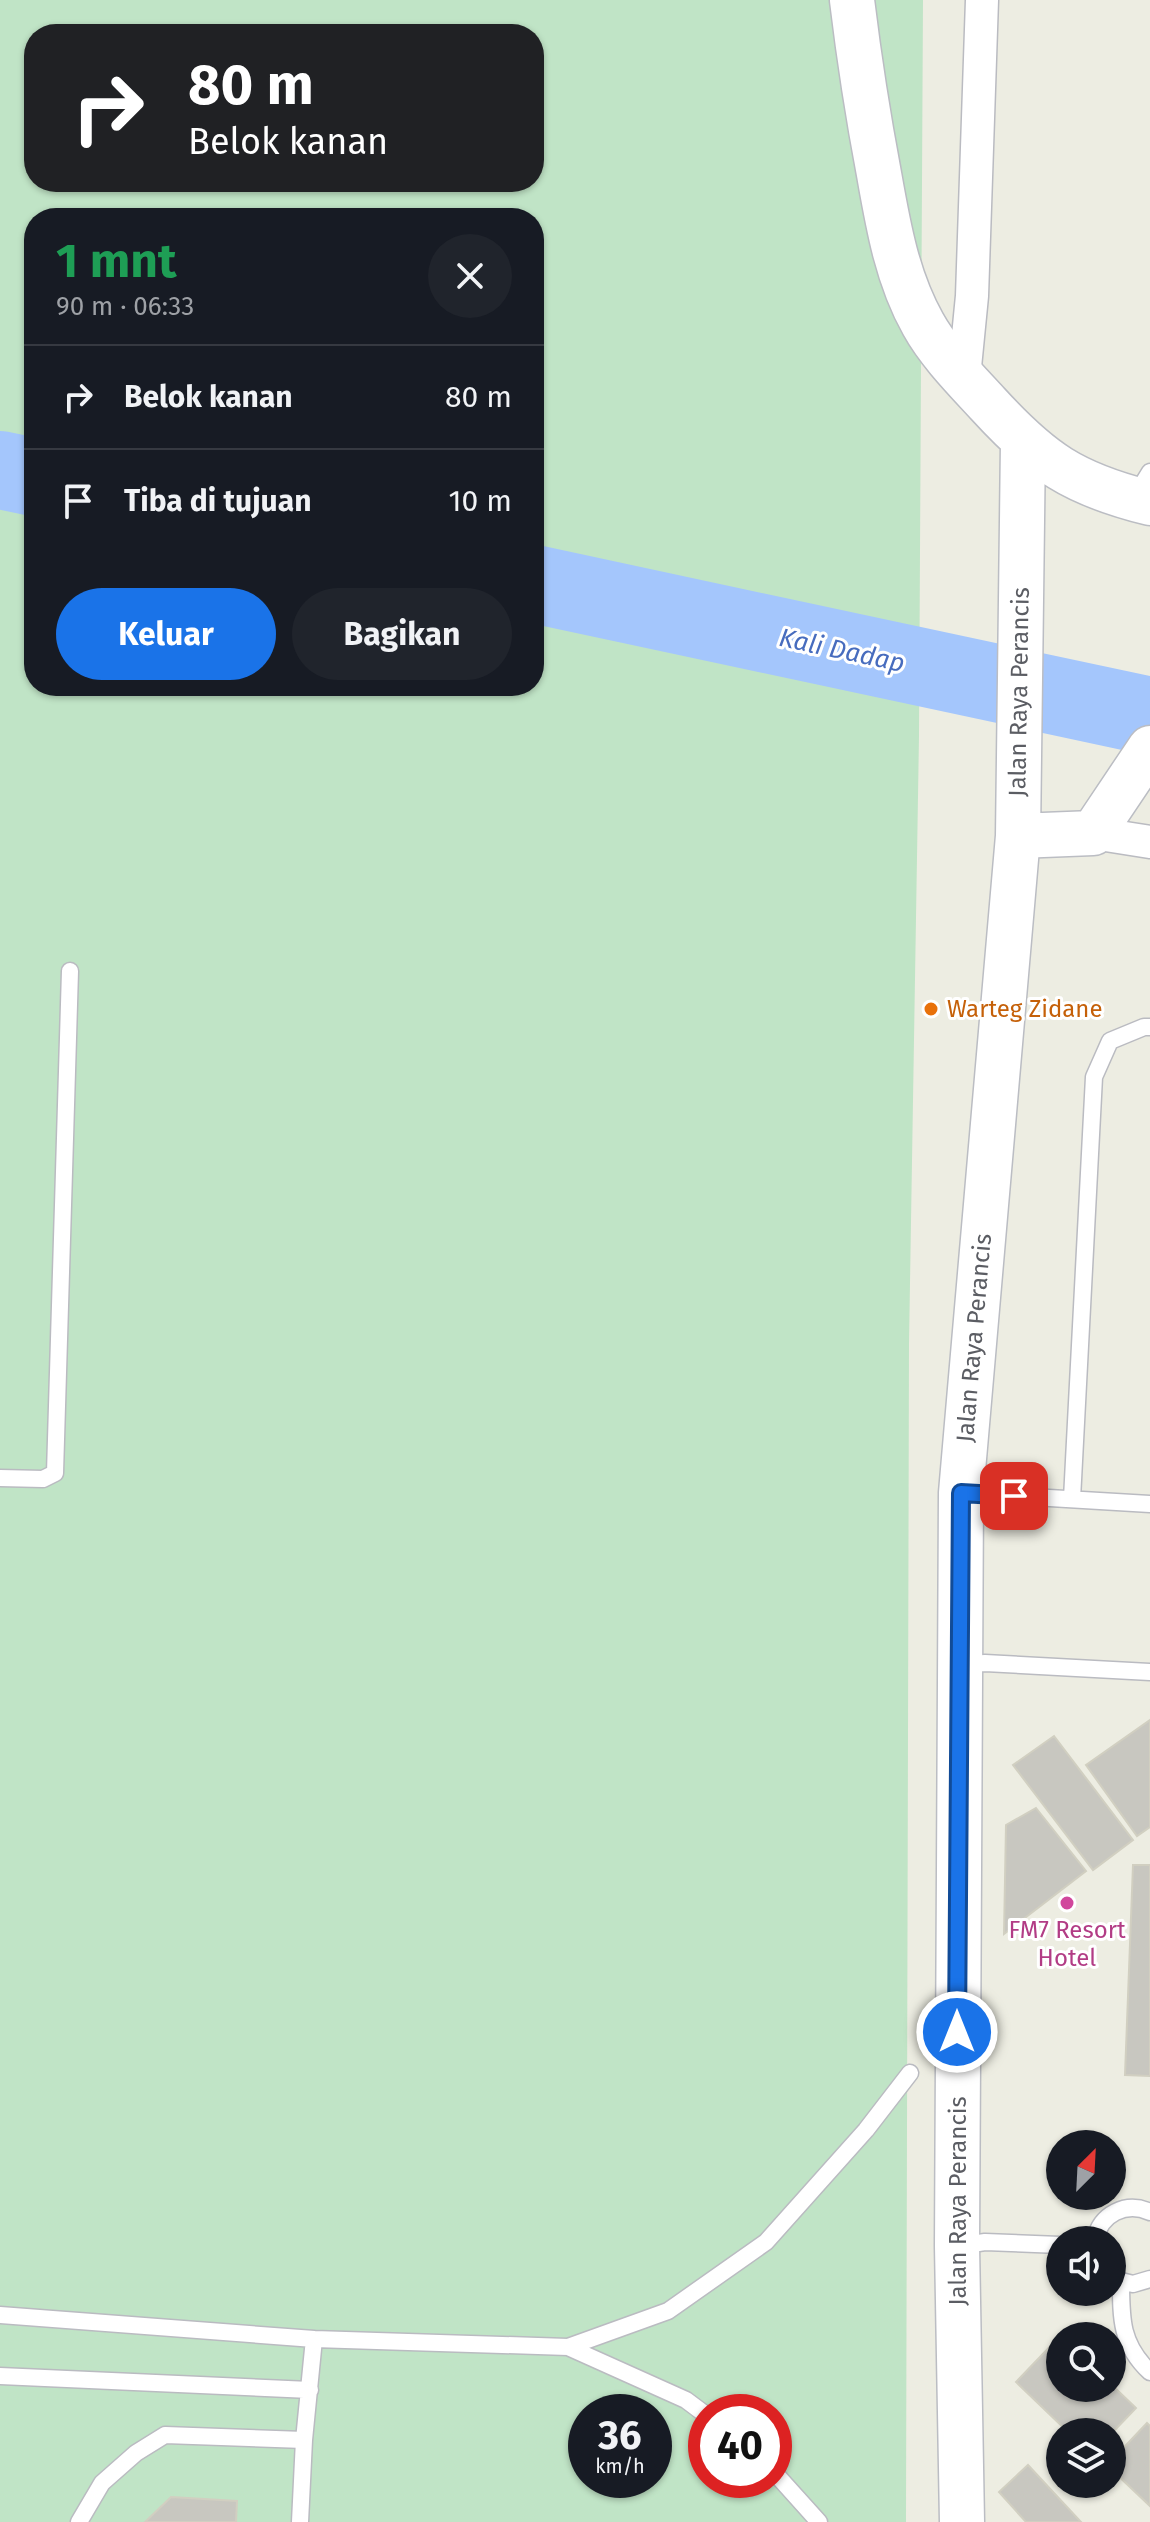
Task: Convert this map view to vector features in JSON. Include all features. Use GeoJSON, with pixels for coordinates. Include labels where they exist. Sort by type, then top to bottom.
{"type":"FeatureCollection","features":[{"type":"Feature","properties":{"kind":"street"},"geometry":{"type":"LineString","coordinates":[[852,0],[865,98],[900,272],[923,326],[1023,442],[1050,464],[1078,479],[1145,491]]}},
{"type":"Feature","properties":{"kind":"street"},"geometry":{"type":"LineString","coordinates":[[964,377],[972,296],[982,0]]}},
{"type":"Feature","properties":{"kind":"street","name":"Jalan Raya Perancis"},"geometry":{"type":"LineString","coordinates":[[962,2522],[957,2246],[961,1493],[1018,836],[1023,442]]}},
{"type":"Feature","properties":{"kind":"street"},"geometry":{"type":"LineString","coordinates":[[1093,833],[1139,764]]}},
{"type":"Feature","properties":{"kind":"street"},"geometry":{"type":"LineString","coordinates":[[1018,836],[1093,833],[1150,842]]}},
{"type":"Feature","properties":{"kind":"lane"},"geometry":{"type":"LineString","coordinates":[[0,1478],[43,1479],[55,1473],[70,971]]}},
{"type":"Feature","properties":{"kind":"lane"},"geometry":{"type":"LineString","coordinates":[[1072,1499],[1094,1077],[1110,1041],[1150,1027]]}},
{"type":"Feature","properties":{"kind":"lane"},"geometry":{"type":"LineString","coordinates":[[961,1493],[1150,1504]]}},
{"type":"Feature","properties":{"kind":"lane"},"geometry":{"type":"LineString","coordinates":[[958,1665],[985,1663],[1150,1672]]}},
{"type":"Feature","properties":{"kind":"lane"},"geometry":{"type":"LineString","coordinates":[[0,2315],[314,2339],[568,2347],[668,2311],[766,2242],[866,2130],[910,2073]]}},
{"type":"Feature","properties":{"kind":"lane"},"geometry":{"type":"LineString","coordinates":[[1100,2226],[1120,2209],[1133,2207],[1150,2212]]}},
{"type":"Feature","properties":{"kind":"lane"},"geometry":{"type":"LineString","coordinates":[[957,2246],[985,2242],[1046,2244]]}},
{"type":"Feature","properties":{"kind":"lane"},"geometry":{"type":"LineString","coordinates":[[1126,2282],[1133,2284],[1150,2279]]}},
{"type":"Feature","properties":{"kind":"lane"},"geometry":{"type":"LineString","coordinates":[[1119,2306],[1120,2322],[1136,2359],[1150,2372]]}},
{"type":"Feature","properties":{"kind":"lane"},"geometry":{"type":"LineString","coordinates":[[300,2522],[314,2339]]}},
{"type":"Feature","properties":{"kind":"lane"},"geometry":{"type":"LineString","coordinates":[[568,2347],[688,2402]]}},
{"type":"Feature","properties":{"kind":"lane"},"geometry":{"type":"LineString","coordinates":[[0,2376],[310,2390]]}},
{"type":"Feature","properties":{"kind":"lane"},"geometry":{"type":"LineString","coordinates":[[79,2522],[102,2483],[136,2453],[165,2435],[304,2440]]}},
{"type":"Feature","properties":{"kind":"lane"},"geometry":{"type":"LineString","coordinates":[[792,2492],[819,2522]]}},
{"type":"Feature","properties":{"kind":"green space"},"geometry":{"type":"Polygon","coordinates":[[[0,0],[923,0],[919,736],[909,1344],[906,2522],[0,2522],[0,0]]]}},
{"type":"Feature","properties":{"kind":"building"},"geometry":{"type":"Polygon","coordinates":[[[1150,1720],[1150,1827],[1137,1836],[1086,1765],[1150,1720]]]}},
{"type":"Feature","properties":{"kind":"building"},"geometry":{"type":"Polygon","coordinates":[[[1054,1736],[1133,1840],[1093,1870],[1013,1765],[1054,1736]]]}},
{"type":"Feature","properties":{"kind":"building"},"geometry":{"type":"Polygon","coordinates":[[[1036,1808],[1086,1871],[1004,1934],[1006,1825],[1036,1808]]]}},
{"type":"Feature","properties":{"kind":"building"},"geometry":{"type":"Polygon","coordinates":[[[1133,1865],[1150,1865],[1150,2076],[1125,2075],[1133,1865]]]}},
{"type":"Feature","properties":{"kind":"building"},"geometry":{"type":"Polygon","coordinates":[[[1046,2351],[1046,2402],[1126,2402],[1126,2398],[1136,2408],[1126,2418],[1053,2418],[1016,2382],[1046,2351]]]}},
{"type":"Feature","properties":{"kind":"building"},"geometry":{"type":"Polygon","coordinates":[[[1147,2423],[1150,2426],[1150,2506],[1126,2483],[1126,2445],[1147,2423]]]}},
{"type":"Feature","properties":{"kind":"building"},"geometry":{"type":"Polygon","coordinates":[[[1028,2465],[1046,2484],[1046,2498],[1059,2498],[1081,2522],[1026,2522],[999,2492],[1028,2465]]]}},
{"type":"Feature","properties":{"kind":"building"},"geometry":{"type":"Polygon","coordinates":[[[171,2497],[237,2501],[236,2522],[145,2522],[171,2497]]]}},
{"type":"Feature","properties":{"kind":"waterway","name":"Kali Dadap"},"geometry":{"type":"LineString","coordinates":[[0,470],[24,475]]}},
{"type":"Feature","properties":{"kind":"waterway","name":"Kali Dadap"},"geometry":{"type":"LineString","coordinates":[[544,586],[1150,716]]}},
{"type":"Feature","properties":{"kind":"place","name":"Warteg Zidane"},"geometry":{"type":"Point","coordinates":[931,1009]}},
{"type":"Feature","properties":{"kind":"place","name":"FM7 Resort Hotel"},"geometry":{"type":"Point","coordinates":[1067,1903]}},
{"type":"Feature","properties":{"kind":"route"},"geometry":{"type":"LineString","coordinates":[[957,2032],[961,1493],[1014,1496]]}}]}
